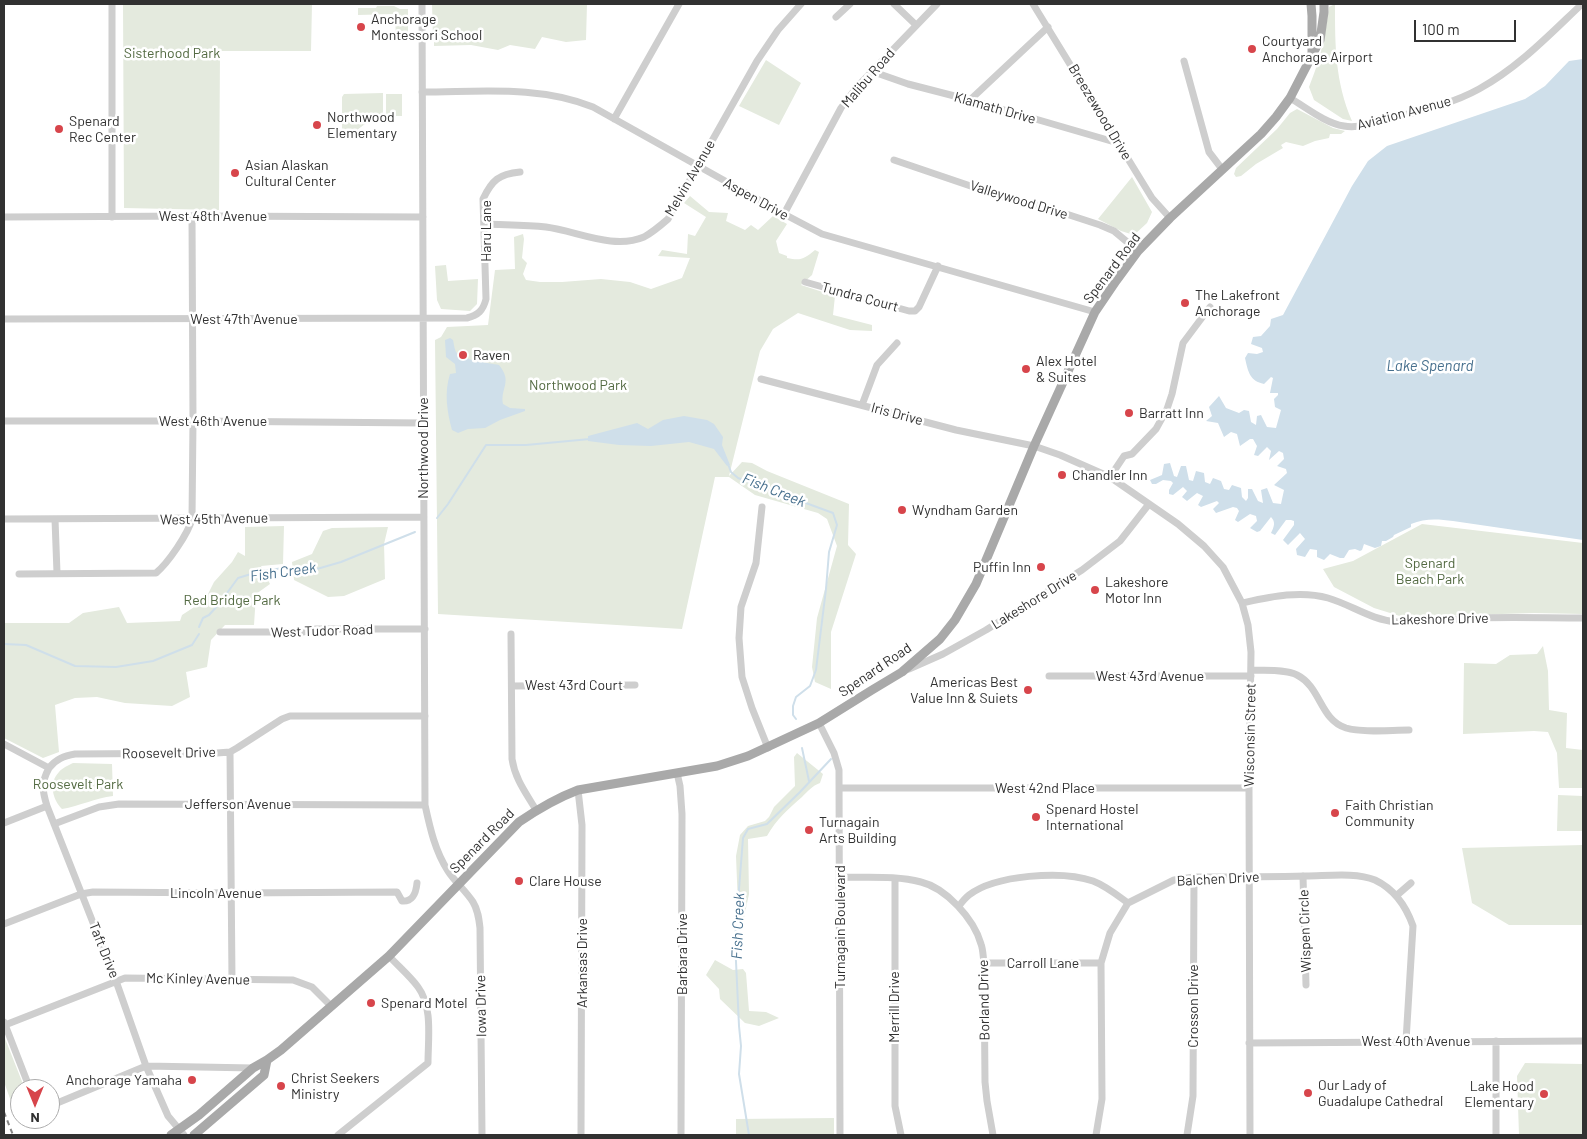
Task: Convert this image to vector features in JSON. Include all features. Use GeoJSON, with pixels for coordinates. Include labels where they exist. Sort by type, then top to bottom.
{"type":"FeatureCollection","features":[{"type":"Feature","properties":{"kind":"main road","name":"Spenard Road"},"geometry":{"type":"LineString","coordinates":[[1311,4],[1312,56]]}},
{"type":"Feature","properties":{"kind":"main road","name":"Spenard Road"},"geometry":{"type":"LineString","coordinates":[[171,1135],[182,1132],[253,1068],[267,1060],[389,956],[519,822],[536,810],[578,790],[716,766],[768,748],[819,722],[902,672],[934,645],[955,620],[976,584],[1034,446],[1095,312],[1138,252],[1170,218],[1261,134],[1276,117],[1290,98],[1320,40],[1324,4]]}},
{"type":"Feature","properties":{"kind":"main road","name":"Spenard Road"},"geometry":{"type":"LineString","coordinates":[[194,1135],[264,1075],[267,1060]]}},
{"type":"Feature","properties":{"kind":"street"},"geometry":{"type":"LineString","coordinates":[[112,4],[112,216]]}},
{"type":"Feature","properties":{"kind":"street","name":"Northwood Drive"},"geometry":{"type":"LineString","coordinates":[[422,4],[425,805],[433,838],[440,856],[458,885]]}},
{"type":"Feature","properties":{"kind":"street"},"geometry":{"type":"LineString","coordinates":[[614,119],[679,4]]}},
{"type":"Feature","properties":{"kind":"street","name":"Melvin Avenue"},"geometry":{"type":"LineString","coordinates":[[485,224],[547,227],[611,241],[642,238],[656,230],[668,219],[757,61],[778,30],[801,4]]}},
{"type":"Feature","properties":{"kind":"street"},"geometry":{"type":"LineString","coordinates":[[836,18],[850,4]]}},
{"type":"Feature","properties":{"kind":"street"},"geometry":{"type":"LineString","coordinates":[[894,4],[916,25]]}},
{"type":"Feature","properties":{"kind":"street","name":"Malibu Road"},"geometry":{"type":"LineString","coordinates":[[784,214],[842,108],[856,88],[937,4]]}},
{"type":"Feature","properties":{"kind":"street","name":"Breezewood Drive"},"geometry":{"type":"LineString","coordinates":[[1033,4],[1152,198],[1170,218]]}},
{"type":"Feature","properties":{"kind":"street","name":"Aviation Avenue"},"geometry":{"type":"LineString","coordinates":[[1290,98],[1331,122],[1346,126],[1382,121],[1435,107],[1478,90],[1502,75],[1531,53],[1582,4]]}},
{"type":"Feature","properties":{"kind":"street"},"geometry":{"type":"LineString","coordinates":[[970,100],[1048,27]]}},
{"type":"Feature","properties":{"kind":"street"},"geometry":{"type":"LineString","coordinates":[[1184,62],[1209,152],[1222,169]]}},
{"type":"Feature","properties":{"kind":"street","name":"Klamath Drive"},"geometry":{"type":"LineString","coordinates":[[871,72],[1118,143]]}},
{"type":"Feature","properties":{"kind":"street","name":"Aspen Drive"},"geometry":{"type":"LineString","coordinates":[[422,92],[527,92],[544,93],[574,99],[593,107],[822,234],[1095,312]]}},
{"type":"Feature","properties":{"kind":"street","name":"Valleywood Drive"},"geometry":{"type":"LineString","coordinates":[[894,160],[1000,196],[1048,208],[1100,225],[1114,231],[1138,252]]}},
{"type":"Feature","properties":{"kind":"street","name":"Haru Lane"},"geometry":{"type":"LineString","coordinates":[[482,312],[486,299],[483,199],[489,186],[506,173],[520,172]]}},
{"type":"Feature","properties":{"kind":"street"},"geometry":{"type":"LineString","coordinates":[[19,574],[152,573],[158,571],[165,563],[186,534],[192,519],[192,216]]}},
{"type":"Feature","properties":{"kind":"street","name":"West 48th Avenue"},"geometry":{"type":"LineString","coordinates":[[4,217],[423,218]]}},
{"type":"Feature","properties":{"kind":"street","name":"Tundra Court"},"geometry":{"type":"LineString","coordinates":[[805,282],[909,311],[915,310],[918,307],[938,266]]}},
{"type":"Feature","properties":{"kind":"street"},"geometry":{"type":"LineString","coordinates":[[1110,477],[1124,456],[1132,454],[1156,429],[1170,402],[1183,342],[1210,307]]}},
{"type":"Feature","properties":{"kind":"street","name":"West 47th Avenue"},"geometry":{"type":"LineString","coordinates":[[4,319],[423,319],[467,318],[482,312]]}},
{"type":"Feature","properties":{"kind":"street"},"geometry":{"type":"LineString","coordinates":[[862,405],[877,365],[897,343]]}},
{"type":"Feature","properties":{"kind":"street","name":"Iris Drive"},"geometry":{"type":"LineString","coordinates":[[761,379],[956,430],[1034,446]]}},
{"type":"Feature","properties":{"kind":"street","name":"West 46th Avenue"},"geometry":{"type":"LineString","coordinates":[[4,421],[423,423]]}},
{"type":"Feature","properties":{"kind":"street","name":"Wisconsin Street"},"geometry":{"type":"LineString","coordinates":[[1034,446],[1060,454],[1110,477],[1178,524],[1204,546],[1223,567],[1242,603],[1248,625],[1251,652],[1249,788],[1250,1135]]}},
{"type":"Feature","properties":{"kind":"street","name":"Lakeshore Drive"},"geometry":{"type":"LineString","coordinates":[[902,672],[943,654],[986,630],[1065,581],[1120,541],[1150,504]]}},
{"type":"Feature","properties":{"kind":"street"},"geometry":{"type":"LineString","coordinates":[[762,507],[756,563],[741,607],[739,638],[742,677],[768,748]]}},
{"type":"Feature","properties":{"kind":"street","name":"West 45th Avenue"},"geometry":{"type":"LineString","coordinates":[[4,519],[424,517]]}},
{"type":"Feature","properties":{"kind":"street"},"geometry":{"type":"LineString","coordinates":[[56,519],[57,573]]}},
{"type":"Feature","properties":{"kind":"street","name":"Lakeshore Drive"},"geometry":{"type":"LineString","coordinates":[[1242,603],[1272,596],[1294,594],[1315,596],[1329,599],[1383,620],[1399,622],[1478,618],[1583,618]]}},
{"type":"Feature","properties":{"kind":"street","name":"West Tudor Road"},"geometry":{"type":"LineString","coordinates":[[220,632],[302,632],[316,629],[425,629]]}},
{"type":"Feature","properties":{"kind":"street"},"geometry":{"type":"LineString","coordinates":[[511,634],[512,759],[518,781],[536,810]]}},
{"type":"Feature","properties":{"kind":"street"},"geometry":{"type":"LineString","coordinates":[[934,645],[934,654],[943,654]]}},
{"type":"Feature","properties":{"kind":"street","name":"West 43rd Avenue"},"geometry":{"type":"LineString","coordinates":[[1050,676],[1286,672],[1308,682],[1316,693],[1325,712],[1335,722],[1346,728],[1359,730],[1409,730]]}},
{"type":"Feature","properties":{"kind":"street","name":"West 43rd Court"},"geometry":{"type":"LineString","coordinates":[[512,686],[635,685]]}},
{"type":"Feature","properties":{"kind":"street","name":"Roosevelt Drive"},"geometry":{"type":"LineString","coordinates":[[49,768],[55,761],[75,754],[230,752],[282,719],[290,716],[425,716]]}},
{"type":"Feature","properties":{"kind":"street","name":"Turnagain Boulevard"},"geometry":{"type":"LineString","coordinates":[[819,722],[834,753],[839,770],[840,788],[840,1135]]}},
{"type":"Feature","properties":{"kind":"street"},"geometry":{"type":"LineString","coordinates":[[4,744],[49,768]]}},
{"type":"Feature","properties":{"kind":"street"},"geometry":{"type":"LineString","coordinates":[[230,752],[232,980]]}},
{"type":"Feature","properties":{"kind":"street","name":"Taft Drive"},"geometry":{"type":"LineString","coordinates":[[49,768],[44,777],[42,790],[47,806],[116,981],[146,1066],[168,1116],[182,1132]]}},
{"type":"Feature","properties":{"kind":"street","name":"Barbara Drive"},"geometry":{"type":"LineString","coordinates":[[677,773],[682,814],[681,1135]]}},
{"type":"Feature","properties":{"kind":"street","name":"West 42nd Place"},"geometry":{"type":"LineString","coordinates":[[840,788],[1249,788]]}},
{"type":"Feature","properties":{"kind":"street","name":"Arkansas Drive"},"geometry":{"type":"LineString","coordinates":[[578,790],[582,825],[581,1135]]}},
{"type":"Feature","properties":{"kind":"street","name":"Jefferson Avenue"},"geometry":{"type":"LineString","coordinates":[[54,824],[110,804],[425,805]]}},
{"type":"Feature","properties":{"kind":"street"},"geometry":{"type":"LineString","coordinates":[[4,823],[47,806]]}},
{"type":"Feature","properties":{"kind":"street"},"geometry":{"type":"LineString","coordinates":[[958,906],[969,895],[988,885],[1009,879],[1038,876],[1066,876],[1092,881],[1114,892],[1128,903],[1110,934],[1101,964],[1102,1099],[1096,1135]]}},
{"type":"Feature","properties":{"kind":"street","name":"Wispen Circle"},"geometry":{"type":"LineString","coordinates":[[1303,876],[1306,985]]}},
{"type":"Feature","properties":{"kind":"street","name":"Balchen Drive"},"geometry":{"type":"LineString","coordinates":[[1128,903],[1174,880],[1194,877],[1340,876],[1373,879],[1389,888],[1396,896],[1408,913],[1413,926],[1406,1041]]}},
{"type":"Feature","properties":{"kind":"street","name":"Crosson Drive"},"geometry":{"type":"LineString","coordinates":[[1187,1135],[1193,1096],[1194,877]]}},
{"type":"Feature","properties":{"kind":"street","name":"Borland Drive"},"geometry":{"type":"LineString","coordinates":[[840,878],[895,878],[923,882],[945,894],[971,922],[981,943],[984,963],[985,1082],[993,1135]]}},
{"type":"Feature","properties":{"kind":"street","name":"Merrill Drive"},"geometry":{"type":"LineString","coordinates":[[895,878],[895,1106],[901,1135]]}},
{"type":"Feature","properties":{"kind":"street","name":"Lincoln Avenue"},"geometry":{"type":"LineString","coordinates":[[4,924],[81,894],[94,892],[397,892],[402,901],[408,901],[413,898],[417,883]]}},
{"type":"Feature","properties":{"kind":"street"},"geometry":{"type":"LineString","coordinates":[[1396,896],[1411,883]]}},
{"type":"Feature","properties":{"kind":"street","name":"Iowa Drive"},"geometry":{"type":"LineString","coordinates":[[458,885],[473,903],[478,915],[480,928],[482,1135]]}},
{"type":"Feature","properties":{"kind":"street"},"geometry":{"type":"LineString","coordinates":[[338,1135],[428,1063],[427,1008],[423,995],[418,986],[389,956]]}},
{"type":"Feature","properties":{"kind":"street","name":"Carroll Lane"},"geometry":{"type":"LineString","coordinates":[[984,963],[1101,964]]}},
{"type":"Feature","properties":{"kind":"street","name":"Mc Kinley Avenue"},"geometry":{"type":"LineString","coordinates":[[4,1024],[125,978],[293,980],[312,987],[331,1006]]}},
{"type":"Feature","properties":{"kind":"street"},"geometry":{"type":"LineString","coordinates":[[4,1024],[26,1079]]}},
{"type":"Feature","properties":{"kind":"street"},"geometry":{"type":"LineString","coordinates":[[1496,1041],[1496,1135]]}},
{"type":"Feature","properties":{"kind":"street","name":"West 40th Avenue"},"geometry":{"type":"LineString","coordinates":[[1249,1043],[1583,1041]]}},
{"type":"Feature","properties":{"kind":"street"},"geometry":{"type":"LineString","coordinates":[[60,1102],[146,1066],[253,1068]]}},
{"type":"Feature","properties":{"kind":"green space","name":"Sisterhood Park"},"geometry":{"type":"Polygon","coordinates":[[[123,4],[312,4],[311,51],[220,51],[219,210],[124,208],[123,4]]]}},
{"type":"Feature","properties":{"kind":"green space"},"geometry":{"type":"Polygon","coordinates":[[[432,4],[587,4],[586,40],[566,42],[542,37],[535,49],[510,45],[498,50],[471,45],[434,46],[432,4]]]}},
{"type":"Feature","properties":{"kind":"green space"},"geometry":{"type":"Polygon","coordinates":[[[1335,4],[1339,77],[1346,106],[1352,121],[1343,119],[1314,100],[1309,87],[1322,47],[1329,7],[1335,4]]]}},
{"type":"Feature","properties":{"kind":"green space"},"geometry":{"type":"Polygon","coordinates":[[[377,6],[394,6],[400,9],[408,9],[408,39],[396,40],[395,14],[358,15],[358,8],[376,8],[377,6]]]}},
{"type":"Feature","properties":{"kind":"green space"},"geometry":{"type":"Polygon","coordinates":[[[766,60],[801,83],[779,125],[739,106],[766,60]]]}},
{"type":"Feature","properties":{"kind":"green space"},"geometry":{"type":"Polygon","coordinates":[[[383,93],[383,115],[367,115],[365,124],[357,130],[356,137],[353,140],[346,140],[342,137],[342,97],[344,94],[383,93]]]}},
{"type":"Feature","properties":{"kind":"green space"},"geometry":{"type":"Polygon","coordinates":[[[386,94],[402,94],[402,116],[386,116],[386,94]]]}},
{"type":"Feature","properties":{"kind":"green space"},"geometry":{"type":"Polygon","coordinates":[[[1297,109],[1333,128],[1345,131],[1341,134],[1330,134],[1329,138],[1303,146],[1286,142],[1281,145],[1283,148],[1256,164],[1241,176],[1236,177],[1234,174],[1236,168],[1277,129],[1290,113],[1297,109]]]}},
{"type":"Feature","properties":{"kind":"green space"},"geometry":{"type":"Polygon","coordinates":[[[1132,177],[1152,212],[1147,223],[1134,235],[1121,231],[1098,219],[1132,177]]]}},
{"type":"Feature","properties":{"kind":"green space","name":"Northwood Park"},"geometry":{"type":"Polygon","coordinates":[[[690,196],[709,212],[728,213],[726,221],[745,230],[751,225],[758,230],[773,216],[787,224],[776,241],[779,253],[787,256],[787,258],[799,259],[815,250],[819,252],[812,275],[801,285],[835,296],[833,315],[872,325],[872,331],[850,330],[798,313],[773,329],[760,351],[729,476],[742,462],[752,463],[767,471],[849,504],[848,545],[856,554],[831,632],[831,689],[815,682],[812,667],[817,618],[837,546],[827,519],[818,513],[755,495],[729,477],[715,477],[682,629],[438,614],[435,340],[441,337],[447,327],[488,325],[495,270],[515,269],[514,237],[523,234],[522,258],[527,263],[523,274],[526,280],[562,282],[601,279],[630,282],[651,289],[682,278],[690,258],[658,256],[662,250],[687,254],[688,234],[695,236],[706,217],[684,203],[690,196]]]}},
{"type":"Feature","properties":{"kind":"green space"},"geometry":{"type":"Polygon","coordinates":[[[446,265],[448,281],[478,279],[477,304],[470,311],[441,309],[437,300],[435,266],[446,265]]]}},
{"type":"Feature","properties":{"kind":"green space","name":"Spenard Beach Park"},"geometry":{"type":"Polygon","coordinates":[[[1422,524],[1583,543],[1583,614],[1534,613],[1403,617],[1374,608],[1334,587],[1323,569],[1353,561],[1422,524]]]}},
{"type":"Feature","properties":{"kind":"green space","name":"Red Bridge Park"},"geometry":{"type":"Polygon","coordinates":[[[284,526],[283,564],[261,566],[270,584],[256,594],[254,625],[225,625],[211,640],[207,667],[186,672],[190,697],[172,706],[125,703],[97,697],[75,698],[55,705],[59,752],[43,758],[4,738],[4,623],[69,623],[83,613],[119,607],[127,623],[180,621],[182,615],[205,600],[214,582],[232,562],[238,552],[245,556],[245,527],[284,526]]]}},
{"type":"Feature","properties":{"kind":"green space"},"geometry":{"type":"Polygon","coordinates":[[[388,527],[384,544],[385,579],[344,596],[328,597],[294,580],[292,562],[312,554],[323,531],[332,528],[388,527]]]}},
{"type":"Feature","properties":{"kind":"green space"},"geometry":{"type":"Polygon","coordinates":[[[1543,646],[1548,671],[1549,710],[1567,713],[1566,748],[1583,750],[1583,788],[1559,788],[1557,753],[1548,732],[1463,734],[1464,663],[1496,664],[1510,655],[1537,654],[1543,646]]]}},
{"type":"Feature","properties":{"kind":"green space"},"geometry":{"type":"Polygon","coordinates":[[[797,753],[823,774],[820,783],[810,789],[787,810],[767,836],[748,839],[749,894],[742,927],[739,931],[736,856],[740,835],[748,826],[765,821],[774,807],[795,786],[794,757],[797,753]]]}},
{"type":"Feature","properties":{"kind":"green space","name":"Roosevelt Park"},"geometry":{"type":"Polygon","coordinates":[[[73,763],[112,764],[113,796],[62,809],[54,796],[54,781],[60,771],[73,763]]]}},
{"type":"Feature","properties":{"kind":"green space"},"geometry":{"type":"Polygon","coordinates":[[[1558,795],[1583,796],[1583,831],[1557,831],[1558,795]]]}},
{"type":"Feature","properties":{"kind":"green space"},"geometry":{"type":"Polygon","coordinates":[[[1583,845],[1583,925],[1509,925],[1472,903],[1462,848],[1583,845]]]}},
{"type":"Feature","properties":{"kind":"green space"},"geometry":{"type":"Polygon","coordinates":[[[715,960],[733,970],[743,969],[746,973],[749,1011],[766,1012],[779,1018],[759,1026],[745,1023],[720,999],[719,989],[706,975],[715,960]]]}},
{"type":"Feature","properties":{"kind":"green space"},"geometry":{"type":"Polygon","coordinates":[[[4,1036],[21,1079],[10,1079],[10,1098],[4,1082],[4,1036]]]}},
{"type":"Feature","properties":{"kind":"green space","name":"Lake Hood Elementary"},"geometry":{"type":"Polygon","coordinates":[[[1525,1063],[1583,1064],[1583,1135],[1519,1135],[1517,1076],[1525,1063]]]}},
{"type":"Feature","properties":{"kind":"green space"},"geometry":{"type":"Polygon","coordinates":[[[834,1118],[834,1135],[736,1135],[736,1119],[834,1118]]]}},
{"type":"Feature","properties":{"kind":"water","name":"Lake Spenard"},"geometry":{"type":"Polygon","coordinates":[[[1583,59],[1583,540],[1437,519],[1411,524],[1411,527],[1386,541],[1382,541],[1381,546],[1375,548],[1364,544],[1362,550],[1349,550],[1344,558],[1330,554],[1324,560],[1317,557],[1317,550],[1310,549],[1305,557],[1297,555],[1296,549],[1305,539],[1300,533],[1288,545],[1283,540],[1294,525],[1294,521],[1286,520],[1275,535],[1271,533],[1274,521],[1271,517],[1260,531],[1257,532],[1250,528],[1257,521],[1256,516],[1250,514],[1238,522],[1235,520],[1239,511],[1237,508],[1233,507],[1216,513],[1213,509],[1219,503],[1217,501],[1201,507],[1198,505],[1203,496],[1197,493],[1187,501],[1182,497],[1187,491],[1183,487],[1173,495],[1169,494],[1173,483],[1171,481],[1163,480],[1152,484],[1150,480],[1162,475],[1164,464],[1170,463],[1174,476],[1177,477],[1181,466],[1186,466],[1189,480],[1193,481],[1196,471],[1204,473],[1205,482],[1210,484],[1213,478],[1221,481],[1224,489],[1229,490],[1232,485],[1241,488],[1242,497],[1246,501],[1248,489],[1252,489],[1258,501],[1263,503],[1261,490],[1267,488],[1273,503],[1281,504],[1284,490],[1274,485],[1287,473],[1286,469],[1277,466],[1284,459],[1283,453],[1279,451],[1269,460],[1271,451],[1267,447],[1258,456],[1254,455],[1257,446],[1253,439],[1240,446],[1237,434],[1231,432],[1224,437],[1218,423],[1206,421],[1212,416],[1209,407],[1219,396],[1226,408],[1239,413],[1244,410],[1249,411],[1251,422],[1256,425],[1257,416],[1261,415],[1267,427],[1276,428],[1281,410],[1275,407],[1274,399],[1278,393],[1270,393],[1273,378],[1271,377],[1264,384],[1256,381],[1249,372],[1245,358],[1248,353],[1257,354],[1263,352],[1262,348],[1251,344],[1253,337],[1261,336],[1270,326],[1271,319],[1283,315],[1352,186],[1368,161],[1387,146],[1525,99],[1545,86],[1569,61],[1583,59]]]}},
{"type":"Feature","properties":{"kind":"water"},"geometry":{"type":"Polygon","coordinates":[[[450,338],[453,340],[455,350],[459,355],[476,361],[499,365],[506,381],[503,404],[510,408],[525,409],[525,411],[485,428],[468,429],[458,433],[452,430],[447,388],[450,374],[456,373],[455,364],[446,357],[445,340],[450,338]]]}},
{"type":"Feature","properties":{"kind":"water"},"geometry":{"type":"Polygon","coordinates":[[[684,416],[707,420],[714,424],[723,437],[722,445],[730,465],[727,466],[714,449],[689,442],[651,446],[619,445],[588,441],[588,436],[637,423],[648,429],[663,420],[684,416]]]}},
{"type":"Feature","properties":{"kind":"waterway","name":"Fish Creek"},"geometry":{"type":"LineString","coordinates":[[437,518],[486,445],[526,445],[590,439]]}},
{"type":"Feature","properties":{"kind":"waterway","name":"Fish Creek"},"geometry":{"type":"LineString","coordinates":[[728,464],[731,472],[738,478],[833,513],[837,525],[829,552],[816,670],[810,686],[796,697],[793,706],[793,715],[796,719]]}},
{"type":"Feature","properties":{"kind":"waterway","name":"Fish Creek"},"geometry":{"type":"LineString","coordinates":[[199,627],[203,618],[209,615],[219,604],[238,578],[261,571],[284,568],[310,571],[341,562],[415,532]]}},
{"type":"Feature","properties":{"kind":"waterway","name":"Fish Creek"},"geometry":{"type":"LineString","coordinates":[[4,644],[26,645],[75,666],[116,667],[153,661],[192,645],[199,634]]}},
{"type":"Feature","properties":{"kind":"waterway","name":"Fish Creek"},"geometry":{"type":"LineString","coordinates":[[802,748],[809,781]]}},
{"type":"Feature","properties":{"kind":"waterway","name":"Fish Creek"},"geometry":{"type":"LineString","coordinates":[[749,1135],[739,1074],[741,1046],[735,940],[743,838],[748,829],[767,824],[831,759]]}},
{"type":"Feature","properties":{"kind":"railway"},"geometry":{"type":"LineString","coordinates":[[4,1112],[13,1135]]}},
{"type":"Feature","properties":{"kind":"place","name":"Anchorage Montessori School"},"geometry":{"type":"Point","coordinates":[361,27]}},
{"type":"Feature","properties":{"kind":"place","name":"Courtyard Anchorage Airport"},"geometry":{"type":"Point","coordinates":[1252,49]}},
{"type":"Feature","properties":{"kind":"place","name":"Northwood Elementary"},"geometry":{"type":"Point","coordinates":[317,125]}},
{"type":"Feature","properties":{"kind":"place","name":"Spenard Rec Center"},"geometry":{"type":"Point","coordinates":[59,129]}},
{"type":"Feature","properties":{"kind":"place","name":"Asian Alaskan Cultural Center"},"geometry":{"type":"Point","coordinates":[235,173]}},
{"type":"Feature","properties":{"kind":"place","name":"The Lakefront Anchorage"},"geometry":{"type":"Point","coordinates":[1185,303]}},
{"type":"Feature","properties":{"kind":"place","name":"Raven"},"geometry":{"type":"Point","coordinates":[463,355]}},
{"type":"Feature","properties":{"kind":"place","name":"Alex Hotel & Suites"},"geometry":{"type":"Point","coordinates":[1026,369]}},
{"type":"Feature","properties":{"kind":"place","name":"Barratt Inn"},"geometry":{"type":"Point","coordinates":[1129,413]}},
{"type":"Feature","properties":{"kind":"place","name":"Chandler Inn"},"geometry":{"type":"Point","coordinates":[1062,475]}},
{"type":"Feature","properties":{"kind":"place","name":"Wyndham Garden"},"geometry":{"type":"Point","coordinates":[902,510]}},
{"type":"Feature","properties":{"kind":"place","name":"Puffin Inn"},"geometry":{"type":"Point","coordinates":[1041,567]}},
{"type":"Feature","properties":{"kind":"place","name":"Lakeshore Motor Inn"},"geometry":{"type":"Point","coordinates":[1095,590]}},
{"type":"Feature","properties":{"kind":"place","name":"Americas Best Value Inn & Suiets"},"geometry":{"type":"Point","coordinates":[1028,690]}},
{"type":"Feature","properties":{"kind":"place","name":"Faith Christian Community"},"geometry":{"type":"Point","coordinates":[1335,813]}},
{"type":"Feature","properties":{"kind":"place","name":"Spenard Hostel International"},"geometry":{"type":"Point","coordinates":[1036,817]}},
{"type":"Feature","properties":{"kind":"place","name":"Turnagain Arts Building"},"geometry":{"type":"Point","coordinates":[809,830]}},
{"type":"Feature","properties":{"kind":"place","name":"Clare House"},"geometry":{"type":"Point","coordinates":[519,881]}},
{"type":"Feature","properties":{"kind":"place","name":"Spenard Motel"},"geometry":{"type":"Point","coordinates":[371,1003]}},
{"type":"Feature","properties":{"kind":"place","name":"Anchorage Yamaha"},"geometry":{"type":"Point","coordinates":[192,1080]}},
{"type":"Feature","properties":{"kind":"place","name":"Christ Seekers Ministry"},"geometry":{"type":"Point","coordinates":[281,1086]}},
{"type":"Feature","properties":{"kind":"place","name":"Our Lady of Guadalupe Cathedral"},"geometry":{"type":"Point","coordinates":[1308,1093]}},
{"type":"Feature","properties":{"kind":"place","name":"Lake Hood Elementary"},"geometry":{"type":"Point","coordinates":[1544,1094]}}]}
